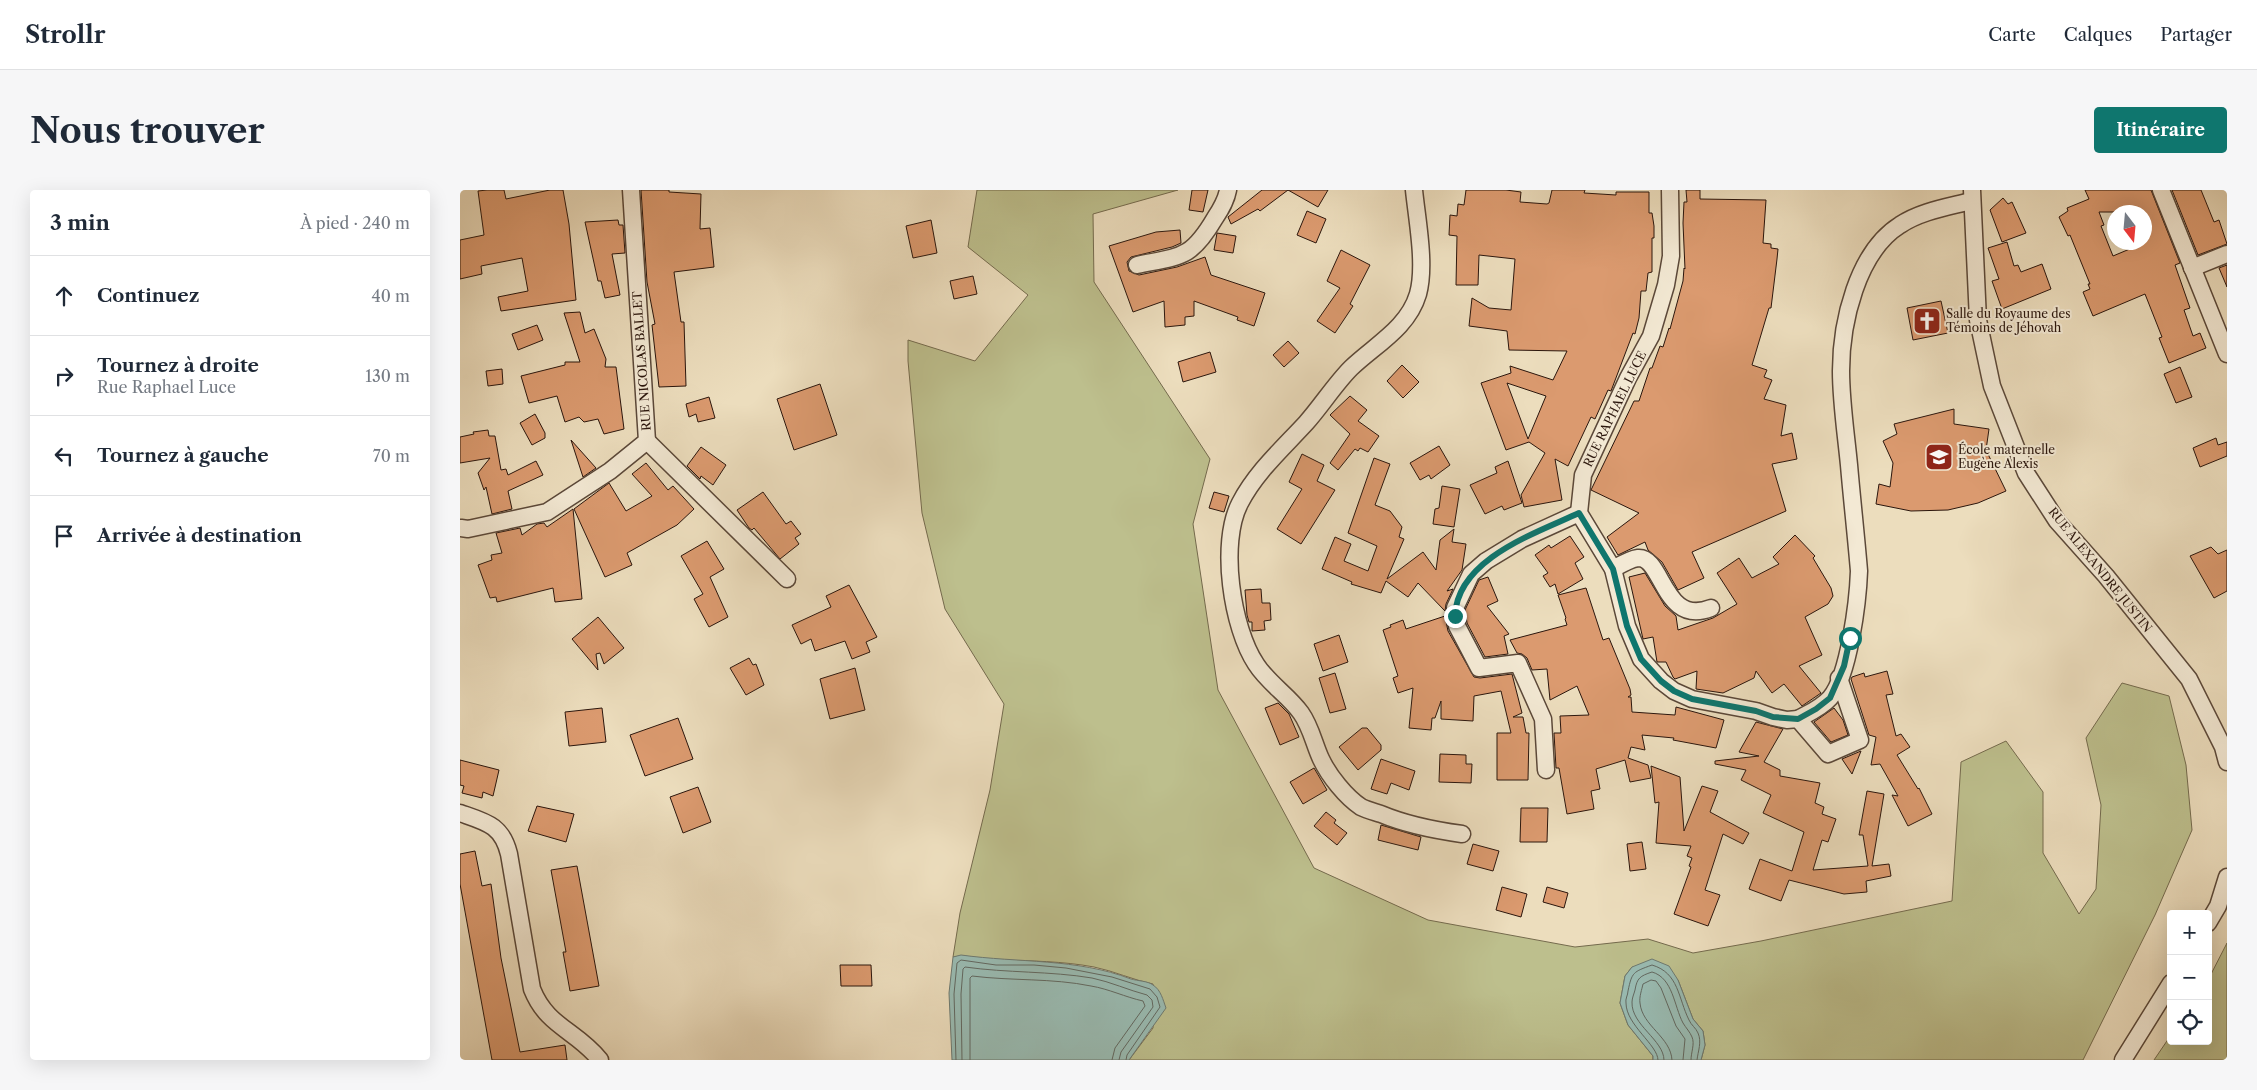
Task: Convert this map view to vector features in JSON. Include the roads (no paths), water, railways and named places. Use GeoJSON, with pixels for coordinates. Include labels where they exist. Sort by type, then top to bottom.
{"type":"FeatureCollection","features":[{"type":"Feature","properties":{"kind":"street","name":"RUE NICOLAS BALLET"},"geometry":{"type":"LineString","coordinates":[[461,528],[476,528],[546,512],[610,471],[647,440],[631,190]]}},
{"type":"Feature","properties":{"kind":"street"},"geometry":{"type":"LineString","coordinates":[[1137,265],[1182,255],[1195,247],[1203,239],[1227,198],[1228,190]]}},
{"type":"Feature","properties":{"kind":"street"},"geometry":{"type":"LineString","coordinates":[[1414,190],[1420,270],[1418,294],[1414,304],[1393,333],[1352,367],[1306,423],[1283,446],[1248,490],[1239,504],[1233,520],[1230,556],[1231,583],[1234,607],[1243,642],[1256,665],[1296,705],[1307,722],[1321,760],[1341,787],[1361,807],[1404,824],[1462,834]]}},
{"type":"Feature","properties":{"kind":"street","name":"RUE RAPHAEL LUCE"},"geometry":{"type":"LineString","coordinates":[[1579,513],[1582,474],[1628,378],[1651,336],[1666,285],[1671,256],[1670,190]]}},
{"type":"Feature","properties":{"kind":"street"},"geometry":{"type":"LineString","coordinates":[[2160,190],[2227,354]]}},
{"type":"Feature","properties":{"kind":"street"},"geometry":{"type":"LineString","coordinates":[[1546,770],[1543,719],[1518,663],[1480,668],[1457,626],[1455,608],[1464,587],[1477,567],[1522,539],[1579,513],[1613,569],[1631,634],[1641,659],[1661,681],[1674,691],[1692,699],[1756,711],[1773,717],[1798,719],[1816,709],[1830,698],[1839,678],[1855,617],[1859,571],[1841,370],[1847,314],[1865,264],[1877,246],[1888,235],[1899,225],[1919,215],[1972,195]]}},
{"type":"Feature","properties":{"kind":"street","name":"RUE ALEXANDRE JUSTIN"},"geometry":{"type":"LineString","coordinates":[[1972,195],[1978,320],[1992,386],[2026,473],[2057,521],[2106,576],[2189,679],[2223,747],[2227,762]]}},
{"type":"Feature","properties":{"kind":"street"},"geometry":{"type":"LineString","coordinates":[[2192,268],[2227,254]]}},
{"type":"Feature","properties":{"kind":"street"},"geometry":{"type":"LineString","coordinates":[[647,440],[787,579]]}},
{"type":"Feature","properties":{"kind":"street"},"geometry":{"type":"LineString","coordinates":[[1613,569],[1638,558],[1644,559],[1653,566],[1668,595],[1676,603],[1696,612],[1711,608]]}},
{"type":"Feature","properties":{"kind":"street"},"geometry":{"type":"LineString","coordinates":[[1798,719],[1828,754],[1860,740],[1839,678]]}},
{"type":"Feature","properties":{"kind":"street"},"geometry":{"type":"LineString","coordinates":[[460,813],[486,822],[502,835],[509,854],[532,989],[536,1000],[542,1010],[552,1020],[582,1041],[600,1060]]}},
{"type":"Feature","properties":{"kind":"street"},"geometry":{"type":"LineString","coordinates":[[2212,916],[2218,906],[2227,877]]}},
{"type":"Feature","properties":{"kind":"street"},"geometry":{"type":"LineString","coordinates":[[2123,1060],[2167,989]]}},
{"type":"Feature","properties":{"kind":"water"},"geometry":{"type":"Polygon","coordinates":[[[961,955],[1068,964],[1110,972],[1153,985],[1160,992],[1166,1008],[1129,1060],[952,1060],[949,993],[953,957],[961,955]]]}},
{"type":"Feature","properties":{"kind":"water"},"geometry":{"type":"Polygon","coordinates":[[[1652,959],[1669,966],[1678,980],[1693,1019],[1703,1031],[1705,1045],[1701,1060],[1653,1060],[1653,1056],[1628,1025],[1620,1003],[1625,976],[1632,967],[1652,959]]]}},
{"type":"Feature","properties":{"kind":"place","name":"Salle du Royaume des Témoins de Jéhovah"},"geometry":{"type":"Point","coordinates":[1927,321]}},
{"type":"Feature","properties":{"kind":"place","name":"École maternelle Eugène Alexis"},"geometry":{"type":"Point","coordinates":[1939,457]}}]}
